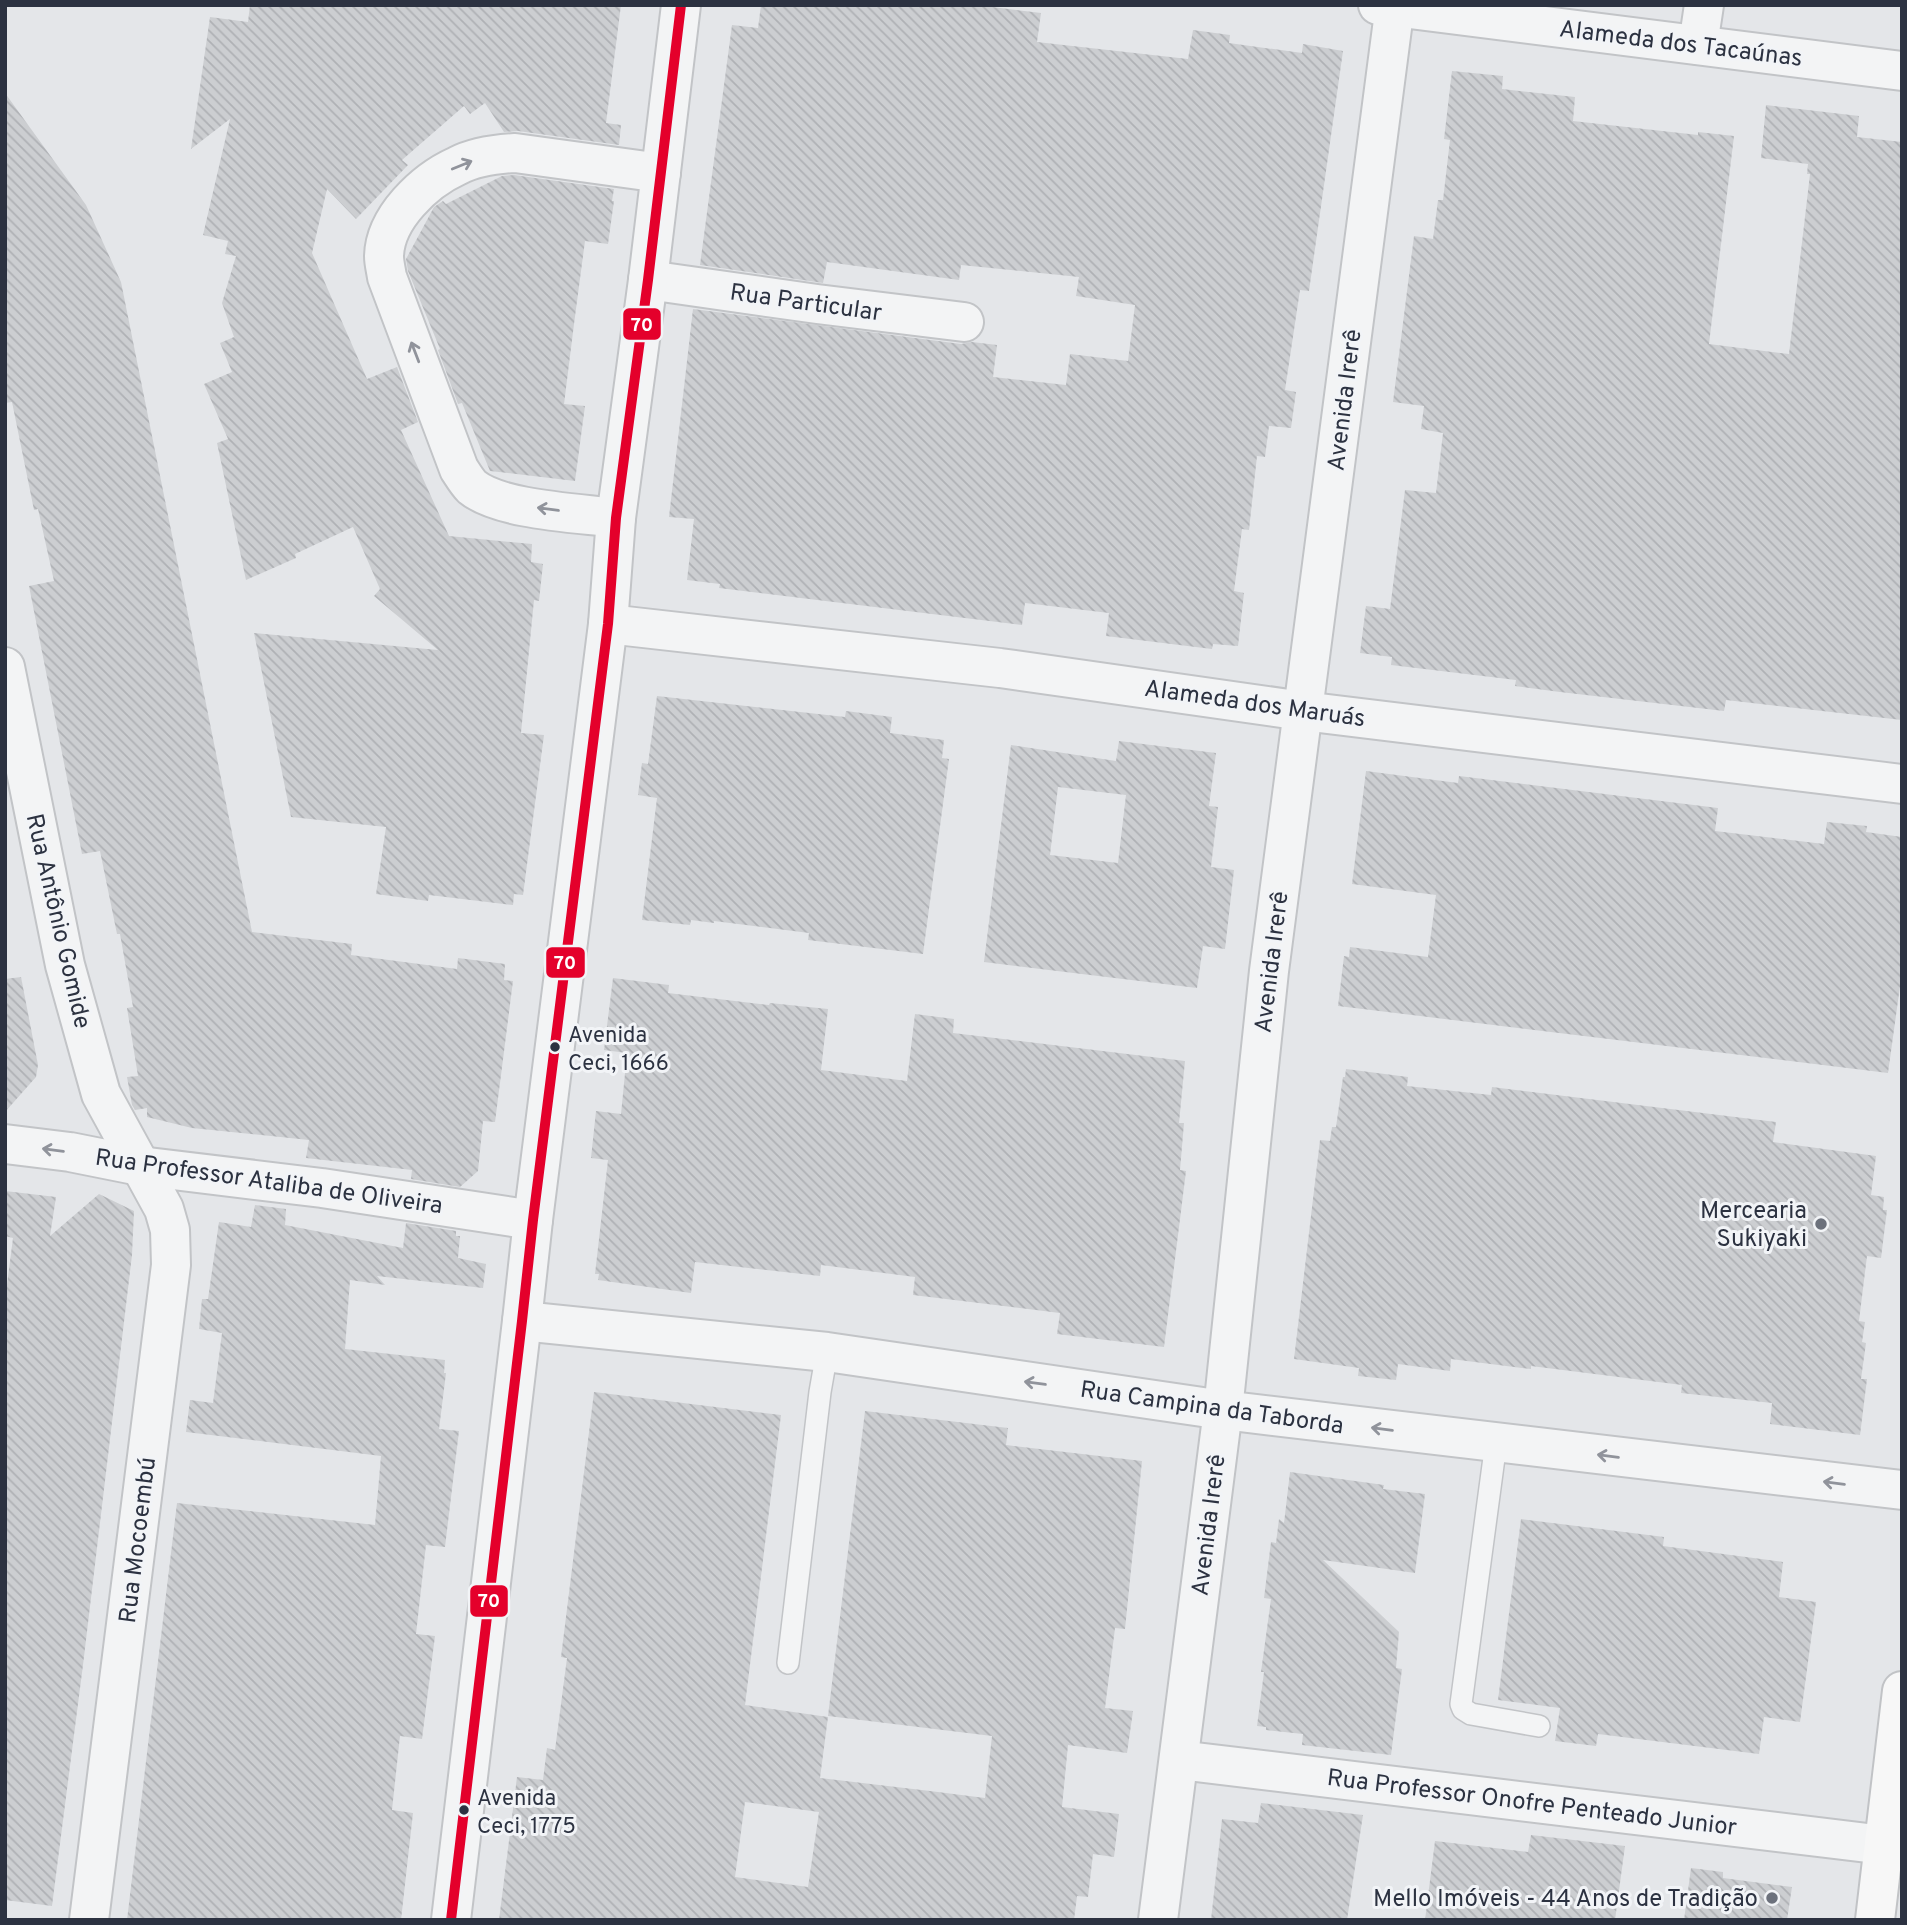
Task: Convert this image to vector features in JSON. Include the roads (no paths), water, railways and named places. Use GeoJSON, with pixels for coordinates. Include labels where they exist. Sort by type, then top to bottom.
{"type":"FeatureCollection","features":[{"type":"Feature","properties":{"kind":"main road"},"geometry":{"type":"LineString","coordinates":[[1875,1920],[1902,1691]]}},
{"type":"Feature","properties":{"kind":"street"},"geometry":{"type":"LineString","coordinates":[[452,1920],[533,1220],[608,624],[616,518],[681,5]]}},
{"type":"Feature","properties":{"kind":"street"},"geometry":{"type":"LineString","coordinates":[[1699,45],[1704,5]]}},
{"type":"Feature","properties":{"kind":"street","name":"Alameda dos Tacaúnas"},"geometry":{"type":"LineString","coordinates":[[1389,6],[1902,71]]}},
{"type":"Feature","properties":{"kind":"street","name":"Avenida Irerê"},"geometry":{"type":"LineString","coordinates":[[1157,1920],[1223,1410],[1269,971],[1389,6]]}},
{"type":"Feature","properties":{"kind":"street"},"geometry":{"type":"LineString","coordinates":[[616,518],[506,503],[471,486],[459,469],[387,277],[384,257],[386,241],[406,204],[426,186],[457,165],[496,154],[515,153],[661,173]]}},
{"type":"Feature","properties":{"kind":"street","name":"Rua Particular"},"geometry":{"type":"LineString","coordinates":[[648,280],[964,322]]}},
{"type":"Feature","properties":{"kind":"street","name":"Alameda dos Maruás"},"geometry":{"type":"LineString","coordinates":[[608,624],[1000,668],[1303,711],[1902,784]]}},
{"type":"Feature","properties":{"kind":"street","name":"Rua Antônio Gomide"},"geometry":{"type":"LineString","coordinates":[[5,667],[69,977],[101,1094],[140,1166]]}},
{"type":"Feature","properties":{"kind":"street","name":"Rua Professor Ataliba de Oliveira"},"geometry":{"type":"LineString","coordinates":[[5,1144],[70,1152],[140,1166],[322,1188],[533,1220]]}},
{"type":"Feature","properties":{"kind":"street","name":"Rua Mocoembú"},"geometry":{"type":"LineString","coordinates":[[89,1920],[171,1265],[170,1230],[164,1209],[140,1166]]}},
{"type":"Feature","properties":{"kind":"street","name":"Rua Campina da Taborda"},"geometry":{"type":"LineString","coordinates":[[522,1321],[827,1353],[1223,1410],[1902,1490]]}},
{"type":"Feature","properties":{"kind":"street","name":"Rua Professor Onofre Penteado Junior"},"geometry":{"type":"LineString","coordinates":[[1179,1760],[1884,1845]]}},
{"type":"Feature","properties":{"kind":"lane"},"geometry":{"type":"LineString","coordinates":[[788,1663],[827,1353]]}},
{"type":"Feature","properties":{"kind":"lane"},"geometry":{"type":"LineString","coordinates":[[1496,1443],[1461,1704],[1463,1709],[1471,1714],[1539,1726]]}},
{"type":"Feature","properties":{"kind":"place","name":"Avenida Ceci, 1666"},"geometry":{"type":"Point","coordinates":[555,1047]}},
{"type":"Feature","properties":{"kind":"place","name":"Mercearia Sukiyaki"},"geometry":{"type":"Point","coordinates":[1821,1224]}},
{"type":"Feature","properties":{"kind":"place","name":"Avenida Ceci, 1775"},"geometry":{"type":"Point","coordinates":[464,1810]}},
{"type":"Feature","properties":{"kind":"place","name":"Mello Imóveis - 44 Anos de Tradição"},"geometry":{"type":"Point","coordinates":[1772,1898]}}]}
